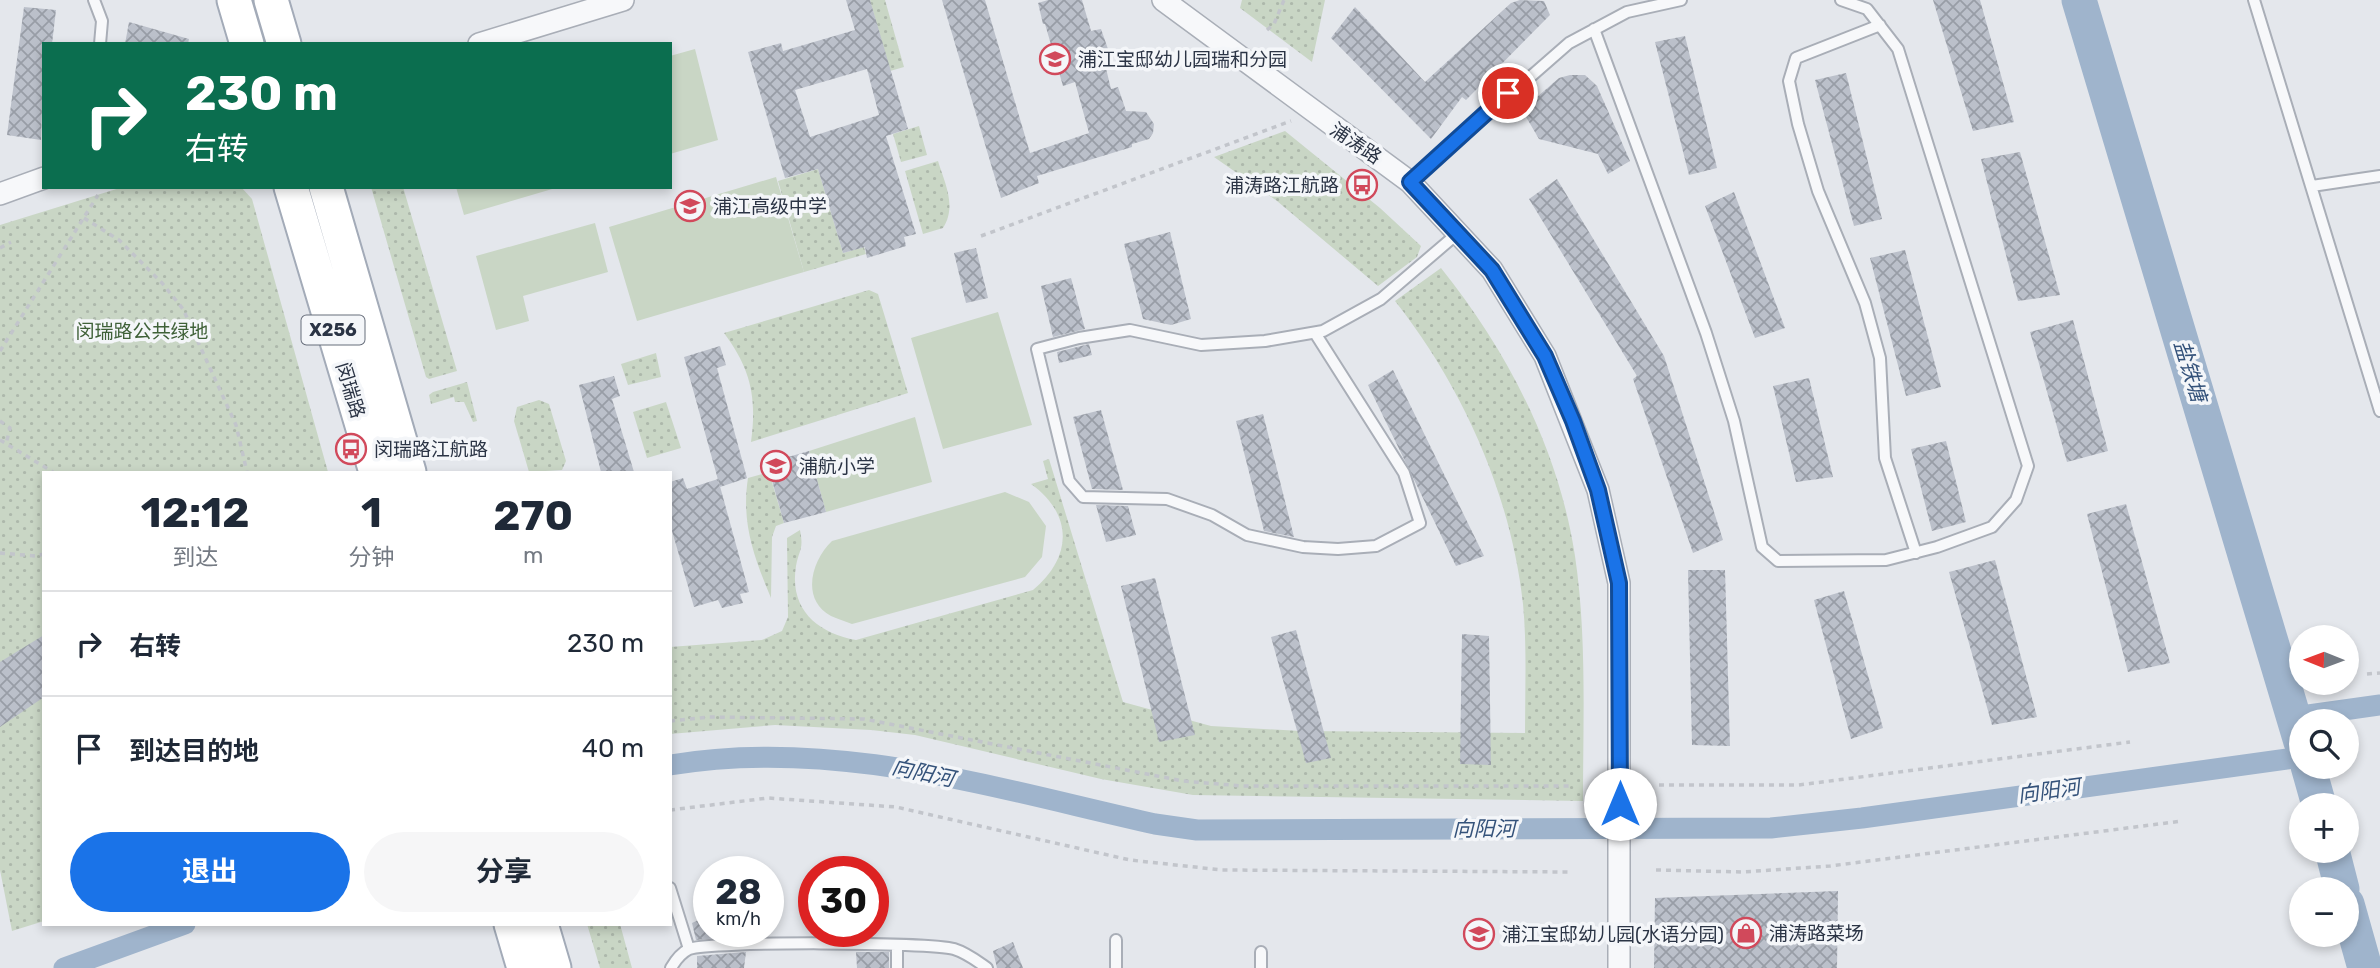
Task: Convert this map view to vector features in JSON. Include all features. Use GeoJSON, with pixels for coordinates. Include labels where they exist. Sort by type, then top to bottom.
{"type":"FeatureCollection","features":[{"type":"Feature","properties":{"kind":"main road"},"geometry":{"type":"LineString","coordinates":[[234,0],[246,42]]}},
{"type":"Feature","properties":{"kind":"main road"},"geometry":{"type":"LineString","coordinates":[[271,0],[283,42]]}},
{"type":"Feature","properties":{"kind":"main road","name":"闵瑞路"},"geometry":{"type":"LineString","coordinates":[[292,189],[376,471]]}},
{"type":"Feature","properties":{"kind":"main road","name":"闵瑞路"},"geometry":{"type":"LineString","coordinates":[[327,189],[409,471]]}},
{"type":"Feature","properties":{"kind":"main road"},"geometry":{"type":"LineString","coordinates":[[512,926],[524,968]]}},
{"type":"Feature","properties":{"kind":"main road"},"geometry":{"type":"LineString","coordinates":[[542,926],[554,968]]}},
{"type":"Feature","properties":{"kind":"street"},"geometry":{"type":"LineString","coordinates":[[486,42],[623,0]]}},
{"type":"Feature","properties":{"kind":"street","name":"浦涛路"},"geometry":{"type":"LineString","coordinates":[[1163,0],[1312,113],[1410,182],[1492,270],[1545,356],[1598,490],[1619,583],[1619,968]]}},
{"type":"Feature","properties":{"kind":"street"},"geometry":{"type":"LineString","coordinates":[[0,194],[42,179]]}},
{"type":"Feature","properties":{"kind":"lane"},"geometry":{"type":"LineString","coordinates":[[94,0],[102,21],[100,42]]}},
{"type":"Feature","properties":{"kind":"lane"},"geometry":{"type":"LineString","coordinates":[[1410,182],[1508,93],[1569,43],[1627,12],[1681,0]]}},
{"type":"Feature","properties":{"kind":"lane"},"geometry":{"type":"LineString","coordinates":[[1594,29],[1657,196],[1726,396],[1762,547],[1778,561],[1886,560],[1992,527],[2016,500],[2028,466],[1898,49],[1867,9],[1841,0]]}},
{"type":"Feature","properties":{"kind":"lane"},"geometry":{"type":"LineString","coordinates":[[2253,0],[2380,411]]}},
{"type":"Feature","properties":{"kind":"lane"},"geometry":{"type":"LineString","coordinates":[[1880,25],[1796,58],[1789,81],[1818,191],[1866,303],[1880,358],[1885,458],[1916,552]]}},
{"type":"Feature","properties":{"kind":"lane"},"geometry":{"type":"LineString","coordinates":[[2312,186],[2380,176]]}},
{"type":"Feature","properties":{"kind":"lane"},"geometry":{"type":"LineString","coordinates":[[1315,333],[1404,473],[1420,523],[1376,546],[1338,549],[1303,547],[1247,535],[1212,516],[1167,499],[1083,497],[1069,481],[1037,349],[1079,338],[1130,330],[1201,345],[1265,341],[1315,333],[1381,299],[1458,233]]}},
{"type":"Feature","properties":{"kind":"lane"},"geometry":{"type":"LineString","coordinates":[[672,894],[689,949]]}},
{"type":"Feature","properties":{"kind":"lane"},"geometry":{"type":"LineString","coordinates":[[1116,940],[1116,968]]}},
{"type":"Feature","properties":{"kind":"lane"},"geometry":{"type":"LineString","coordinates":[[671,968],[689,949],[798,946]]}},
{"type":"Feature","properties":{"kind":"lane"},"geometry":{"type":"LineString","coordinates":[[889,946],[953,948],[987,968]]}},
{"type":"Feature","properties":{"kind":"lane"},"geometry":{"type":"LineString","coordinates":[[897,946],[897,968]]}},
{"type":"Feature","properties":{"kind":"lane"},"geometry":{"type":"LineString","coordinates":[[1261,952],[1261,968]]}},
{"type":"Feature","properties":{"kind":"path"},"geometry":{"type":"LineString","coordinates":[[1266,30],[1273,24],[1284,0]]}},
{"type":"Feature","properties":{"kind":"path"},"geometry":{"type":"LineString","coordinates":[[981,236],[1312,113]]}},
{"type":"Feature","properties":{"kind":"path"},"geometry":{"type":"LineString","coordinates":[[0,351],[98,195]]}},
{"type":"Feature","properties":{"kind":"path"},"geometry":{"type":"LineString","coordinates":[[84,218],[119,240],[162,283],[183,309],[236,425],[247,471]]}},
{"type":"Feature","properties":{"kind":"path"},"geometry":{"type":"LineString","coordinates":[[0,248],[11,242]]}},
{"type":"Feature","properties":{"kind":"path"},"geometry":{"type":"LineString","coordinates":[[0,421],[10,428],[6,444]]}},
{"type":"Feature","properties":{"kind":"path"},"geometry":{"type":"LineString","coordinates":[[0,440],[51,471]]}},
{"type":"Feature","properties":{"kind":"path"},"geometry":{"type":"LineString","coordinates":[[0,553],[42,554]]}},
{"type":"Feature","properties":{"kind":"path"},"geometry":{"type":"LineString","coordinates":[[2367,674],[2380,673]]}},
{"type":"Feature","properties":{"kind":"path"},"geometry":{"type":"LineString","coordinates":[[672,721],[709,717],[864,719],[1183,781],[1242,786],[1572,786]]}},
{"type":"Feature","properties":{"kind":"path"},"geometry":{"type":"LineString","coordinates":[[1659,785],[1799,785],[2130,742]]}},
{"type":"Feature","properties":{"kind":"path"},"geometry":{"type":"LineString","coordinates":[[672,810],[768,798],[896,807],[1130,860],[1222,870],[1572,872]]}},
{"type":"Feature","properties":{"kind":"path"},"geometry":{"type":"LineString","coordinates":[[1656,870],[1743,872],[1830,866],[2182,821]]}},
{"type":"Feature","properties":{"kind":"green space"},"geometry":{"type":"Polygon","coordinates":[[[870,0],[885,0],[904,67],[890,71],[870,0]]]}},
{"type":"Feature","properties":{"kind":"green space"},"geometry":{"type":"Polygon","coordinates":[[[1242,0],[1325,0],[1312,62],[1240,8],[1242,0]]]}},
{"type":"Feature","properties":{"kind":"green space"},"geometry":{"type":"Polygon","coordinates":[[[695,49],[718,140],[672,153],[672,55],[695,49]]]}},
{"type":"Feature","properties":{"kind":"green space"},"geometry":{"type":"Polygon","coordinates":[[[919,126],[927,155],[901,162],[893,134],[919,126]]]}},
{"type":"Feature","properties":{"kind":"green space"},"geometry":{"type":"Polygon","coordinates":[[[1285,131],[1380,208],[1421,246],[1417,257],[1378,286],[1277,201],[1214,157],[1285,131]]]}},
{"type":"Feature","properties":{"kind":"green space"},"geometry":{"type":"Polygon","coordinates":[[[938,161],[948,195],[949,211],[943,228],[923,234],[905,171],[938,161]]]}},
{"type":"Feature","properties":{"kind":"green space"},"geometry":{"type":"Polygon","coordinates":[[[818,169],[843,253],[864,247],[866,254],[804,272],[778,181],[818,169]]]}},
{"type":"Feature","properties":{"kind":"green space"},"geometry":{"type":"Polygon","coordinates":[[[776,177],[804,272],[637,321],[609,227],[776,177]]]}},
{"type":"Feature","properties":{"kind":"green space","name":"闵瑞路公共绿地"},"geometry":{"type":"Polygon","coordinates":[[[117,189],[243,189],[252,199],[328,471],[42,471],[42,922],[12,931],[0,870],[0,225],[117,189]]]}},
{"type":"Feature","properties":{"kind":"green space"},"geometry":{"type":"Polygon","coordinates":[[[372,189],[404,189],[457,371],[429,379],[426,377],[372,189]]]}},
{"type":"Feature","properties":{"kind":"green space"},"geometry":{"type":"Polygon","coordinates":[[[457,189],[552,189],[464,215],[457,189]]]}},
{"type":"Feature","properties":{"kind":"green space"},"geometry":{"type":"Polygon","coordinates":[[[595,223],[608,272],[523,296],[529,321],[496,330],[476,256],[595,223]]]}},
{"type":"Feature","properties":{"kind":"green space"},"geometry":{"type":"Polygon","coordinates":[[[1441,268],[1488,333],[1527,403],[1543,440],[1567,517],[1579,586],[1583,678],[1583,801],[1193,795],[1101,779],[915,735],[775,725],[672,734],[672,647],[762,640],[782,631],[788,617],[787,538],[800,530],[801,546],[795,581],[797,595],[809,616],[818,625],[842,637],[856,640],[1033,590],[1055,564],[1063,536],[1055,509],[1031,484],[1048,479],[1043,461],[1049,459],[1123,702],[1211,726],[1301,731],[1525,733],[1523,604],[1517,563],[1495,483],[1480,444],[1442,369],[1395,301],[1441,268]]]}},
{"type":"Feature","properties":{"kind":"green space"},"geometry":{"type":"Polygon","coordinates":[[[869,290],[878,294],[908,393],[751,442],[753,411],[750,384],[740,359],[724,333],[869,290]]]}},
{"type":"Feature","properties":{"kind":"green space"},"geometry":{"type":"Polygon","coordinates":[[[998,312],[1032,425],[943,449],[911,338],[998,312]]]}},
{"type":"Feature","properties":{"kind":"green space"},"geometry":{"type":"Polygon","coordinates":[[[656,353],[661,377],[628,385],[621,364],[656,353]]]}},
{"type":"Feature","properties":{"kind":"green space"},"geometry":{"type":"Polygon","coordinates":[[[467,382],[477,421],[473,422],[464,402],[455,402],[454,397],[431,404],[429,395],[433,392],[467,382]]]}},
{"type":"Feature","properties":{"kind":"green space"},"geometry":{"type":"Polygon","coordinates":[[[539,400],[549,404],[566,461],[562,470],[529,471],[514,421],[517,407],[539,400]]]}},
{"type":"Feature","properties":{"kind":"green space"},"geometry":{"type":"Polygon","coordinates":[[[666,402],[681,448],[647,458],[633,412],[666,402]]]}},
{"type":"Feature","properties":{"kind":"green space"},"geometry":{"type":"Polygon","coordinates":[[[915,417],[932,482],[826,512],[809,451],[915,417]]]}},
{"type":"Feature","properties":{"kind":"green space"},"geometry":{"type":"Polygon","coordinates":[[[769,472],[784,523],[776,526],[772,537],[771,598],[750,540],[746,510],[748,478],[769,472]]]}},
{"type":"Feature","properties":{"kind":"green space"},"geometry":{"type":"Polygon","coordinates":[[[1005,492],[1029,502],[1046,526],[1042,557],[1025,577],[852,624],[831,616],[821,609],[815,600],[812,579],[819,558],[832,541],[1005,492]]]}},
{"type":"Feature","properties":{"kind":"green space"},"geometry":{"type":"Polygon","coordinates":[[[588,926],[621,926],[632,968],[600,968],[588,926]]]}},
{"type":"Feature","properties":{"kind":"building"},"geometry":{"type":"Polygon","coordinates":[[[846,0],[870,0],[908,129],[886,136],[916,234],[904,237],[906,246],[867,258],[865,247],[843,253],[818,169],[785,178],[748,52],[781,43],[783,51],[855,30],[846,0]],[[867,69],[795,90],[810,137],[879,115],[867,69]]]}},
{"type":"Feature","properties":{"kind":"building"},"geometry":{"type":"Polygon","coordinates":[[[942,0],[985,0],[1030,153],[1089,133],[1075,82],[1063,86],[1043,24],[1038,3],[1048,0],[1082,0],[1091,31],[1101,29],[1108,49],[1102,52],[1111,89],[1118,87],[1126,111],[1146,112],[1154,124],[1153,133],[1149,139],[1132,144],[1132,147],[1037,176],[1039,183],[1001,198],[942,0]]]}},
{"type":"Feature","properties":{"kind":"building"},"geometry":{"type":"Polygon","coordinates":[[[1520,0],[1544,1],[1550,15],[1466,100],[1462,97],[1431,139],[1331,38],[1355,7],[1425,82],[1511,3],[1520,0]]]}},
{"type":"Feature","properties":{"kind":"building"},"geometry":{"type":"Polygon","coordinates":[[[1933,0],[1980,0],[2014,122],[1973,131],[1933,0]]]}},
{"type":"Feature","properties":{"kind":"building"},"geometry":{"type":"Polygon","coordinates":[[[24,7],[56,10],[52,42],[42,42],[41,140],[7,135],[24,7]]]}},
{"type":"Feature","properties":{"kind":"building"},"geometry":{"type":"Polygon","coordinates":[[[129,22],[189,39],[188,42],[125,42],[129,22]]]}},
{"type":"Feature","properties":{"kind":"building"},"geometry":{"type":"Polygon","coordinates":[[[1685,36],[1717,168],[1689,175],[1655,42],[1685,36]]]}},
{"type":"Feature","properties":{"kind":"building"},"geometry":{"type":"Polygon","coordinates":[[[1846,73],[1882,219],[1854,226],[1815,80],[1846,73]]]}},
{"type":"Feature","properties":{"kind":"building"},"geometry":{"type":"Polygon","coordinates":[[[1585,75],[1597,86],[1630,161],[1608,174],[1598,154],[1539,139],[1522,110],[1559,78],[1585,75]]]}},
{"type":"Feature","properties":{"kind":"building"},"geometry":{"type":"Polygon","coordinates":[[[2020,152],[2060,295],[2018,301],[1981,159],[2020,152]]]}},
{"type":"Feature","properties":{"kind":"building"},"geometry":{"type":"Polygon","coordinates":[[[1557,179],[1664,356],[1723,540],[1693,553],[1633,379],[1637,376],[1529,199],[1557,179]]]}},
{"type":"Feature","properties":{"kind":"building"},"geometry":{"type":"Polygon","coordinates":[[[1734,192],[1785,328],[1755,338],[1705,206],[1734,192]]]}},
{"type":"Feature","properties":{"kind":"building"},"geometry":{"type":"Polygon","coordinates":[[[1170,232],[1191,319],[1171,325],[1143,319],[1124,244],[1170,232]]]}},
{"type":"Feature","properties":{"kind":"building"},"geometry":{"type":"Polygon","coordinates":[[[976,248],[988,298],[966,303],[954,253],[976,248]]]}},
{"type":"Feature","properties":{"kind":"building"},"geometry":{"type":"Polygon","coordinates":[[[1905,250],[1941,387],[1906,396],[1870,258],[1905,250]]]}},
{"type":"Feature","properties":{"kind":"building"},"geometry":{"type":"Polygon","coordinates":[[[1071,278],[1085,329],[1053,337],[1041,286],[1071,278]]]}},
{"type":"Feature","properties":{"kind":"building"},"geometry":{"type":"Polygon","coordinates":[[[2073,320],[2108,451],[2067,462],[2030,332],[2073,320]]]}},
{"type":"Feature","properties":{"kind":"building"},"geometry":{"type":"Polygon","coordinates":[[[1089,344],[1092,355],[1059,363],[1057,352],[1089,344]]]}},
{"type":"Feature","properties":{"kind":"building"},"geometry":{"type":"Polygon","coordinates":[[[720,346],[726,365],[717,368],[747,478],[720,487],[684,357],[720,346]]]}},
{"type":"Feature","properties":{"kind":"building"},"geometry":{"type":"Polygon","coordinates":[[[1393,370],[1484,556],[1456,566],[1368,385],[1393,370]]]}},
{"type":"Feature","properties":{"kind":"building"},"geometry":{"type":"Polygon","coordinates":[[[614,376],[620,396],[612,399],[634,471],[601,471],[579,385],[614,376]]]}},
{"type":"Feature","properties":{"kind":"building"},"geometry":{"type":"Polygon","coordinates":[[[1809,378],[1833,477],[1796,482],[1773,386],[1809,378]]]}},
{"type":"Feature","properties":{"kind":"building"},"geometry":{"type":"Polygon","coordinates":[[[1101,410],[1123,490],[1092,489],[1073,417],[1101,410]]]}},
{"type":"Feature","properties":{"kind":"building"},"geometry":{"type":"Polygon","coordinates":[[[1263,414],[1294,537],[1264,531],[1236,421],[1263,414]]]}},
{"type":"Feature","properties":{"kind":"building"},"geometry":{"type":"Polygon","coordinates":[[[1946,441],[1966,522],[1932,531],[1911,449],[1946,441]]]}},
{"type":"Feature","properties":{"kind":"building"},"geometry":{"type":"Polygon","coordinates":[[[809,451],[826,512],[784,523],[767,463],[809,451]]]}},
{"type":"Feature","properties":{"kind":"building"},"geometry":{"type":"Polygon","coordinates":[[[683,478],[687,489],[718,479],[749,592],[740,594],[743,603],[722,608],[718,600],[694,607],[672,531],[672,481],[683,478]]]}},
{"type":"Feature","properties":{"kind":"building"},"geometry":{"type":"Polygon","coordinates":[[[2126,504],[2170,663],[2128,672],[2087,514],[2126,504]]]}},
{"type":"Feature","properties":{"kind":"building"},"geometry":{"type":"Polygon","coordinates":[[[1096,505],[1128,506],[1136,535],[1106,542],[1096,505]]]}},
{"type":"Feature","properties":{"kind":"building"},"geometry":{"type":"Polygon","coordinates":[[[1995,560],[2037,717],[1992,725],[1949,572],[1995,560]]]}},
{"type":"Feature","properties":{"kind":"building"},"geometry":{"type":"Polygon","coordinates":[[[1688,570],[1725,570],[1730,746],[1692,745],[1688,570]]]}},
{"type":"Feature","properties":{"kind":"building"},"geometry":{"type":"Polygon","coordinates":[[[1155,578],[1195,735],[1159,742],[1121,586],[1155,578]]]}},
{"type":"Feature","properties":{"kind":"building"},"geometry":{"type":"Polygon","coordinates":[[[1844,591],[1883,728],[1851,739],[1814,600],[1844,591]]]}},
{"type":"Feature","properties":{"kind":"building"},"geometry":{"type":"Polygon","coordinates":[[[1296,630],[1331,758],[1306,763],[1271,637],[1296,630]]]}},
{"type":"Feature","properties":{"kind":"building"},"geometry":{"type":"Polygon","coordinates":[[[1462,634],[1489,636],[1491,765],[1460,764],[1462,634]]]}},
{"type":"Feature","properties":{"kind":"building"},"geometry":{"type":"Polygon","coordinates":[[[42,636],[42,698],[0,727],[0,662],[42,636]]]}},
{"type":"Feature","properties":{"kind":"building","name":"浦涛路菜场"},"geometry":{"type":"Polygon","coordinates":[[[1838,891],[1837,968],[1654,968],[1655,898],[1838,891]]]}},
{"type":"Feature","properties":{"kind":"building"},"geometry":{"type":"Polygon","coordinates":[[[1013,942],[1023,968],[997,968],[993,951],[1013,942]]]}},
{"type":"Feature","properties":{"kind":"building"},"geometry":{"type":"Polygon","coordinates":[[[746,952],[744,968],[697,968],[697,956],[746,952]]]}},
{"type":"Feature","properties":{"kind":"building"},"geometry":{"type":"Polygon","coordinates":[[[856,952],[889,952],[889,968],[857,968],[856,952]]]}},
{"type":"Feature","properties":{"kind":"waterway","name":"盐铁塘"},"geometry":{"type":"LineString","coordinates":[[2079,0],[2291,709]]}},
{"type":"Feature","properties":{"kind":"waterway"},"geometry":{"type":"LineString","coordinates":[[2351,709],[2380,705]]}},
{"type":"Feature","properties":{"kind":"waterway","name":"向阳河"},"geometry":{"type":"LineString","coordinates":[[672,765],[731,758],[793,757],[854,762],[915,771],[1155,824],[1197,830],[1771,828],[1862,818],[2289,759]]}},
{"type":"Feature","properties":{"kind":"waterway","name":"盐铁塘"},"geometry":{"type":"LineString","coordinates":[[2312,779],[2316,793]]}},
{"type":"Feature","properties":{"kind":"waterway","name":"盐铁塘"},"geometry":{"type":"LineString","coordinates":[[2335,863],[2339,877]]}},
{"type":"Feature","properties":{"kind":"waterway","name":"向阳河"},"geometry":{"type":"LineString","coordinates":[[64,968],[180,926]]}},
{"type":"Feature","properties":{"kind":"waterway","name":"盐铁塘"},"geometry":{"type":"LineString","coordinates":[[2359,947],[2365,968]]}},
{"type":"Feature","properties":{"kind":"place","name":"浦江宝邸幼儿园瑞和分园"},"geometry":{"type":"Point","coordinates":[1055,59]}},
{"type":"Feature","properties":{"kind":"place","name":"浦涛路江航路"},"geometry":{"type":"Point","coordinates":[1362,185]}},
{"type":"Feature","properties":{"kind":"place","name":"浦江高级中学"},"geometry":{"type":"Point","coordinates":[690,206]}},
{"type":"Feature","properties":{"kind":"place","name":"闵瑞路江航路"},"geometry":{"type":"Point","coordinates":[351,449]}},
{"type":"Feature","properties":{"kind":"place","name":"浦航小学"},"geometry":{"type":"Point","coordinates":[776,466]}},
{"type":"Feature","properties":{"kind":"place","name":"浦涛路菜场"},"geometry":{"type":"Point","coordinates":[1746,933]}},
{"type":"Feature","properties":{"kind":"place","name":"浦江宝邸幼儿园(水语分园)"},"geometry":{"type":"Point","coordinates":[1479,934]}},
{"type":"Feature","properties":{"kind":"route"},"geometry":{"type":"LineString","coordinates":[[1508,93],[1410,182],[1492,270],[1545,356],[1573,421],[1598,490],[1619,583],[1620,804]]}}]}
